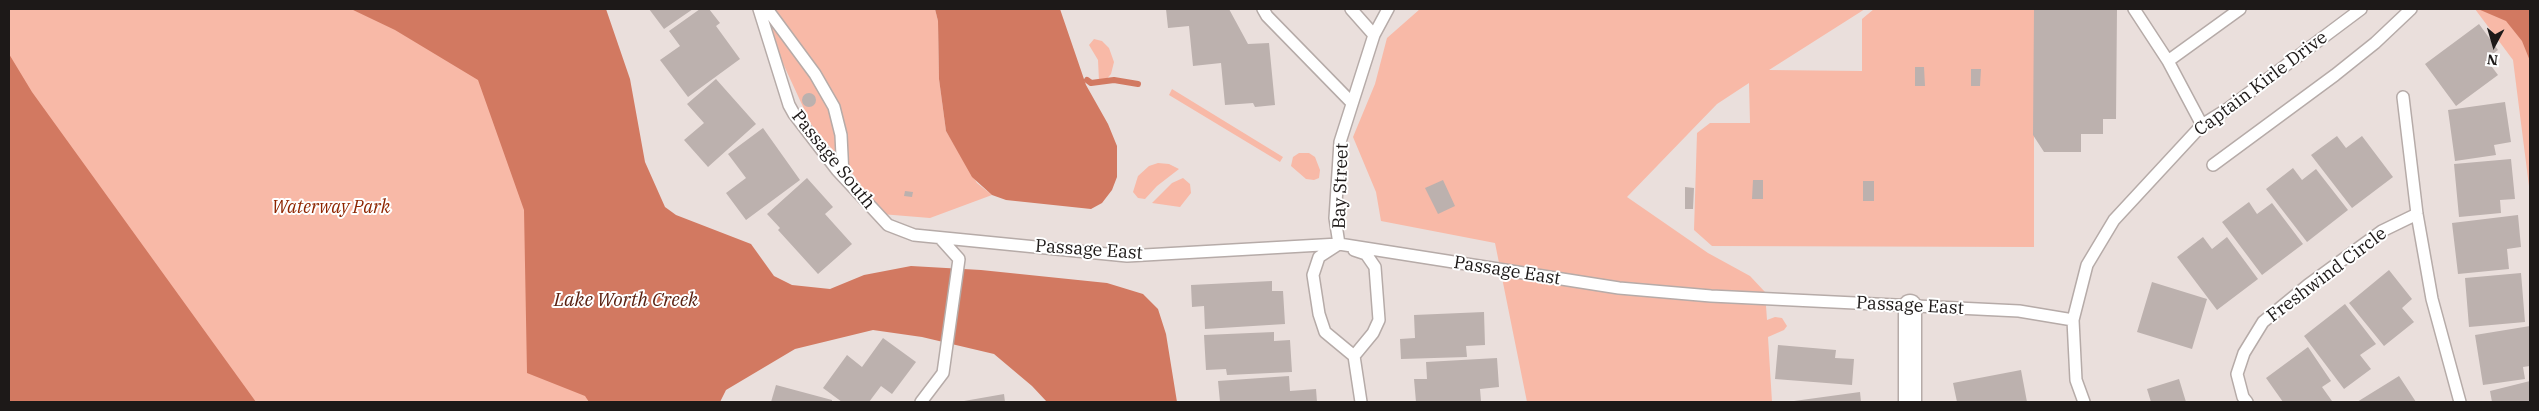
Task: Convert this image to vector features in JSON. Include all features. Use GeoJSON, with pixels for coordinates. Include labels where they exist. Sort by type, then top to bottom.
{"type":"FeatureCollection","features":[{"type":"Feature","properties":{"kind":"street"},"geometry":{"type":"LineString","coordinates":[[1910,306],[1910,402]]}},
{"type":"Feature","properties":{"kind":"lane","name":"Passage South"},"geometry":{"type":"LineString","coordinates":[[759,9],[789,105],[843,176],[888,225],[914,235],[941,239]]}},
{"type":"Feature","properties":{"kind":"lane"},"geometry":{"type":"LineString","coordinates":[[767,9],[815,74],[834,107],[841,135],[843,176]]}},
{"type":"Feature","properties":{"kind":"lane"},"geometry":{"type":"LineString","coordinates":[[1263,9],[1267,16],[1352,103]]}},
{"type":"Feature","properties":{"kind":"lane"},"geometry":{"type":"LineString","coordinates":[[1351,9],[1374,35]]}},
{"type":"Feature","properties":{"kind":"lane","name":"Bay Street"},"geometry":{"type":"LineString","coordinates":[[1354,356],[1325,332],[1319,314],[1313,275],[1319,257],[1340,244],[1335,218],[1340,142],[1374,35],[1388,9]]}},
{"type":"Feature","properties":{"kind":"lane"},"geometry":{"type":"LineString","coordinates":[[2168,61],[2240,9]]}},
{"type":"Feature","properties":{"kind":"lane","name":"Captain Kirle Drive"},"geometry":{"type":"LineString","coordinates":[[2084,402],[2076,380],[2073,320],[2087,265],[2114,220],[2202,125],[2226,110],[2361,9]]}},
{"type":"Feature","properties":{"kind":"lane"},"geometry":{"type":"LineString","coordinates":[[2213,165],[2335,76],[2375,43],[2411,9]]}},
{"type":"Feature","properties":{"kind":"lane"},"geometry":{"type":"LineString","coordinates":[[2139,11],[2202,125]]}},
{"type":"Feature","properties":{"kind":"lane"},"geometry":{"type":"LineString","coordinates":[[2403,97],[2417,214],[2432,299],[2460,402]]}},
{"type":"Feature","properties":{"kind":"lane","name":"Freshwind Circle"},"geometry":{"type":"LineString","coordinates":[[2247,402],[2243,397],[2237,374],[2244,353],[2264,322],[2308,285],[2382,231],[2417,214]]}},
{"type":"Feature","properties":{"kind":"lane"},"geometry":{"type":"LineString","coordinates":[[921,402],[944,373],[959,259],[941,239]]}},
{"type":"Feature","properties":{"kind":"lane","name":"Passage East"},"geometry":{"type":"LineString","coordinates":[[941,239],[1126,256],[1340,244],[1619,288],[1711,296],[2019,311],[2073,320]]}},
{"type":"Feature","properties":{"kind":"lane"},"geometry":{"type":"LineString","coordinates":[[1340,244],[1366,254],[1375,267],[1380,320],[1374,333],[1354,356],[1361,402]]}},
{"type":"Feature","properties":{"kind":"green space","name":"Waterway Park"},"geometry":{"type":"Polygon","coordinates":[[[9,9],[374,9],[505,87],[607,402],[234,402],[9,101],[9,9]]]}},
{"type":"Feature","properties":{"kind":"green space"},"geometry":{"type":"Polygon","coordinates":[[[766,9],[935,9],[938,21],[939,79],[946,131],[977,183],[992,195],[930,218],[881,214],[853,174],[811,124],[780,57],[766,9]]]}},
{"type":"Feature","properties":{"kind":"green space"},"geometry":{"type":"Polygon","coordinates":[[[1420,9],[1865,9],[1769,70],[1862,71],[1862,19],[1874,9],[2034,9],[2034,247],[1712,246],[1694,230],[1697,133],[1710,123],[1750,123],[1749,83],[1717,104],[1627,197],[1708,253],[1750,276],[1765,292],[1767,320],[1775,317],[1782,318],[1787,326],[1784,330],[1768,337],[1772,402],[1527,402],[1495,243],[1381,221],[1376,192],[1353,137],[1375,84],[1387,38],[1420,9]]]}},
{"type":"Feature","properties":{"kind":"green space"},"geometry":{"type":"Polygon","coordinates":[[[2475,9],[2530,9],[2530,194],[2513,60],[2475,9]]]}},
{"type":"Feature","properties":{"kind":"green space"},"geometry":{"type":"Polygon","coordinates":[[[1094,39],[1102,41],[1109,48],[1114,62],[1111,74],[1104,82],[1099,81],[1098,60],[1089,45],[1094,39]]]}},
{"type":"Feature","properties":{"kind":"green space"},"geometry":{"type":"Polygon","coordinates":[[[1172,89],[1283,157],[1280,162],[1169,95],[1172,89]]]}},
{"type":"Feature","properties":{"kind":"green space"},"geometry":{"type":"Polygon","coordinates":[[[1299,153],[1309,153],[1315,157],[1320,170],[1319,178],[1314,180],[1306,179],[1291,166],[1293,157],[1299,153]]]}},
{"type":"Feature","properties":{"kind":"green space"},"geometry":{"type":"Polygon","coordinates":[[[1158,163],[1169,164],[1179,169],[1157,186],[1145,199],[1138,198],[1133,192],[1138,176],[1149,166],[1158,163]]]}},
{"type":"Feature","properties":{"kind":"green space"},"geometry":{"type":"Polygon","coordinates":[[[1183,178],[1190,184],[1191,193],[1180,207],[1152,203],[1172,183],[1183,178]]]}},
{"type":"Feature","properties":{"kind":"water","name":"Lake Worth Creek"},"geometry":{"type":"Polygon","coordinates":[[[351,9],[606,9],[630,79],[645,162],[665,207],[676,215],[751,244],[774,276],[792,285],[830,289],[864,275],[911,266],[981,270],[1107,283],[1143,294],[1158,309],[1166,334],[1177,402],[1047,402],[1032,386],[994,354],[922,337],[873,330],[795,349],[726,390],[720,402],[589,402],[585,396],[527,373],[524,210],[478,80],[395,30],[351,9]]]}},
{"type":"Feature","properties":{"kind":"water"},"geometry":{"type":"Polygon","coordinates":[[[935,9],[1060,9],[1086,85],[1108,124],[1117,146],[1117,177],[1112,190],[1102,203],[1091,209],[1006,200],[992,195],[972,177],[946,131],[939,79],[938,21],[935,9]]]}},
{"type":"Feature","properties":{"kind":"water"},"geometry":{"type":"Polygon","coordinates":[[[2478,9],[2530,9],[2530,61],[2522,41],[2506,21],[2478,9]]]}},
{"type":"Feature","properties":{"kind":"water"},"geometry":{"type":"Polygon","coordinates":[[[9,54],[32,92],[256,402],[9,402],[9,54]]]}},
{"type":"Feature","properties":{"kind":"building"},"geometry":{"type":"Polygon","coordinates":[[[649,9],[693,9],[664,29],[649,9]]]}},
{"type":"Feature","properties":{"kind":"building"},"geometry":{"type":"Polygon","coordinates":[[[700,9],[709,9],[720,23],[716,26],[740,59],[688,97],[660,60],[680,46],[669,31],[700,9]]]}},
{"type":"Feature","properties":{"kind":"building"},"geometry":{"type":"Polygon","coordinates":[[[1166,9],[1229,9],[1248,44],[1269,43],[1275,105],[1255,107],[1253,103],[1225,105],[1221,63],[1193,66],[1189,26],[1168,28],[1166,9]]]}},
{"type":"Feature","properties":{"kind":"building"},"geometry":{"type":"Polygon","coordinates":[[[2034,9],[2117,9],[2116,119],[2103,119],[2103,134],[2081,134],[2081,152],[2044,152],[2033,135],[2034,9]]]}},
{"type":"Feature","properties":{"kind":"building"},"geometry":{"type":"Polygon","coordinates":[[[2479,24],[2498,50],[2486,59],[2498,75],[2456,106],[2425,64],[2479,24]]]}},
{"type":"Feature","properties":{"kind":"building"},"geometry":{"type":"Polygon","coordinates":[[[1915,67],[1924,67],[1925,86],[1915,86],[1915,67]]]}},
{"type":"Feature","properties":{"kind":"building"},"geometry":{"type":"Polygon","coordinates":[[[1971,69],[1981,69],[1980,86],[1971,86],[1971,69]]]}},
{"type":"Feature","properties":{"kind":"building"},"geometry":{"type":"Polygon","coordinates":[[[716,79],[756,124],[708,167],[684,140],[704,123],[687,104],[716,79]]]}},
{"type":"Feature","properties":{"kind":"building"},"geometry":{"type":"Polygon","coordinates":[[[806,93],[812,93],[816,100],[812,107],[806,107],[802,103],[802,97],[806,93]]]}},
{"type":"Feature","properties":{"kind":"building"},"geometry":{"type":"Polygon","coordinates":[[[2505,102],[2511,142],[2494,145],[2496,155],[2455,161],[2448,110],[2505,102]]]}},
{"type":"Feature","properties":{"kind":"building"},"geometry":{"type":"Polygon","coordinates":[[[763,128],[800,180],[746,220],[726,193],[746,178],[728,154],[763,128]]]}},
{"type":"Feature","properties":{"kind":"building"},"geometry":{"type":"Polygon","coordinates":[[[2337,136],[2346,148],[2362,136],[2393,177],[2352,208],[2311,155],[2337,136]]]}},
{"type":"Feature","properties":{"kind":"building"},"geometry":{"type":"Polygon","coordinates":[[[2511,159],[2515,199],[2500,200],[2501,213],[2459,217],[2454,164],[2511,159]]]}},
{"type":"Feature","properties":{"kind":"building"},"geometry":{"type":"Polygon","coordinates":[[[2293,168],[2302,180],[2316,169],[2348,210],[2307,242],[2266,189],[2293,168]]]}},
{"type":"Feature","properties":{"kind":"building"},"geometry":{"type":"Polygon","coordinates":[[[807,178],[833,207],[825,214],[852,244],[818,274],[778,230],[780,228],[767,214],[807,178]]]}},
{"type":"Feature","properties":{"kind":"building"},"geometry":{"type":"Polygon","coordinates":[[[1443,180],[1455,206],[1438,214],[1425,188],[1443,180]]]}},
{"type":"Feature","properties":{"kind":"building"},"geometry":{"type":"Polygon","coordinates":[[[1753,180],[1763,180],[1763,199],[1752,199],[1753,180]]]}},
{"type":"Feature","properties":{"kind":"building"},"geometry":{"type":"Polygon","coordinates":[[[1863,181],[1874,181],[1874,201],[1863,201],[1863,181]]]}},
{"type":"Feature","properties":{"kind":"building"},"geometry":{"type":"Polygon","coordinates":[[[1685,187],[1694,188],[1693,209],[1685,209],[1685,187]]]}},
{"type":"Feature","properties":{"kind":"building"},"geometry":{"type":"Polygon","coordinates":[[[905,191],[913,192],[912,197],[904,196],[905,191]]]}},
{"type":"Feature","properties":{"kind":"building"},"geometry":{"type":"Polygon","coordinates":[[[2249,202],[2257,214],[2272,203],[2303,244],[2262,275],[2222,222],[2249,202]]]}},
{"type":"Feature","properties":{"kind":"building"},"geometry":{"type":"Polygon","coordinates":[[[2518,215],[2521,247],[2507,249],[2509,269],[2458,274],[2452,223],[2518,215]]]}},
{"type":"Feature","properties":{"kind":"building"},"geometry":{"type":"Polygon","coordinates":[[[2203,237],[2212,249],[2227,237],[2258,279],[2217,310],[2177,257],[2203,237]]]}},
{"type":"Feature","properties":{"kind":"building"},"geometry":{"type":"Polygon","coordinates":[[[2389,270],[2412,299],[2402,308],[2414,322],[2384,346],[2349,303],[2389,270]]]}},
{"type":"Feature","properties":{"kind":"building"},"geometry":{"type":"Polygon","coordinates":[[[2521,273],[2525,322],[2469,327],[2465,278],[2521,273]]]}},
{"type":"Feature","properties":{"kind":"building"},"geometry":{"type":"Polygon","coordinates":[[[1272,281],[1272,291],[1283,291],[1285,324],[1205,329],[1204,306],[1192,307],[1191,285],[1272,281]]]}},
{"type":"Feature","properties":{"kind":"building"},"geometry":{"type":"Polygon","coordinates":[[[2152,282],[2207,299],[2192,349],[2137,332],[2152,282]]]}},
{"type":"Feature","properties":{"kind":"building"},"geometry":{"type":"Polygon","coordinates":[[[2345,304],[2376,344],[2360,355],[2371,369],[2344,389],[2304,336],[2345,304]]]}},
{"type":"Feature","properties":{"kind":"building"},"geometry":{"type":"Polygon","coordinates":[[[1484,312],[1485,345],[1466,346],[1467,357],[1401,359],[1400,339],[1415,338],[1414,315],[1484,312]]]}},
{"type":"Feature","properties":{"kind":"building"},"geometry":{"type":"Polygon","coordinates":[[[2530,326],[2530,366],[2523,367],[2525,379],[2483,385],[2475,335],[2530,326]]]}},
{"type":"Feature","properties":{"kind":"building"},"geometry":{"type":"Polygon","coordinates":[[[1274,332],[1274,341],[1290,340],[1292,372],[1227,375],[1226,369],[1206,370],[1204,335],[1274,332]]]}},
{"type":"Feature","properties":{"kind":"building"},"geometry":{"type":"Polygon","coordinates":[[[883,338],[916,362],[892,394],[881,386],[869,402],[842,402],[823,388],[847,355],[862,367],[883,338]]]}},
{"type":"Feature","properties":{"kind":"building"},"geometry":{"type":"Polygon","coordinates":[[[1778,345],[1836,350],[1835,358],[1854,359],[1852,385],[1775,379],[1778,345]]]}},
{"type":"Feature","properties":{"kind":"building"},"geometry":{"type":"Polygon","coordinates":[[[2308,347],[2331,381],[2322,387],[2332,401],[2283,402],[2266,378],[2308,347]]]}},
{"type":"Feature","properties":{"kind":"building"},"geometry":{"type":"Polygon","coordinates":[[[1497,358],[1499,387],[1480,389],[1481,401],[1416,402],[1414,379],[1427,379],[1426,362],[1497,358]]]}},
{"type":"Feature","properties":{"kind":"building"},"geometry":{"type":"Polygon","coordinates":[[[2021,370],[2027,402],[1957,402],[1953,383],[2021,370]]]}},
{"type":"Feature","properties":{"kind":"building"},"geometry":{"type":"Polygon","coordinates":[[[1289,376],[1290,391],[1316,389],[1317,402],[1220,402],[1218,381],[1289,376]]]}},
{"type":"Feature","properties":{"kind":"building"},"geometry":{"type":"Polygon","coordinates":[[[2399,376],[2416,402],[2357,402],[2399,376]]]}},
{"type":"Feature","properties":{"kind":"building"},"geometry":{"type":"Polygon","coordinates":[[[2179,379],[2186,402],[2151,402],[2147,389],[2179,379]]]}},
{"type":"Feature","properties":{"kind":"building"},"geometry":{"type":"Polygon","coordinates":[[[2530,381],[2530,402],[2492,402],[2490,391],[2530,381]]]}},
{"type":"Feature","properties":{"kind":"building"},"geometry":{"type":"Polygon","coordinates":[[[776,385],[832,400],[832,402],[771,402],[776,385]]]}},
{"type":"Feature","properties":{"kind":"building"},"geometry":{"type":"Polygon","coordinates":[[[1860,392],[1861,402],[1794,402],[1794,401],[1860,392]]]}},
{"type":"Feature","properties":{"kind":"building"},"geometry":{"type":"Polygon","coordinates":[[[1004,394],[1005,402],[964,402],[964,401],[1004,394]]]}},
{"type":"Feature","properties":{"kind":"waterway"},"geometry":{"type":"LineString","coordinates":[[1087,80],[1091,83],[1114,80],[1138,84]]}}]}
